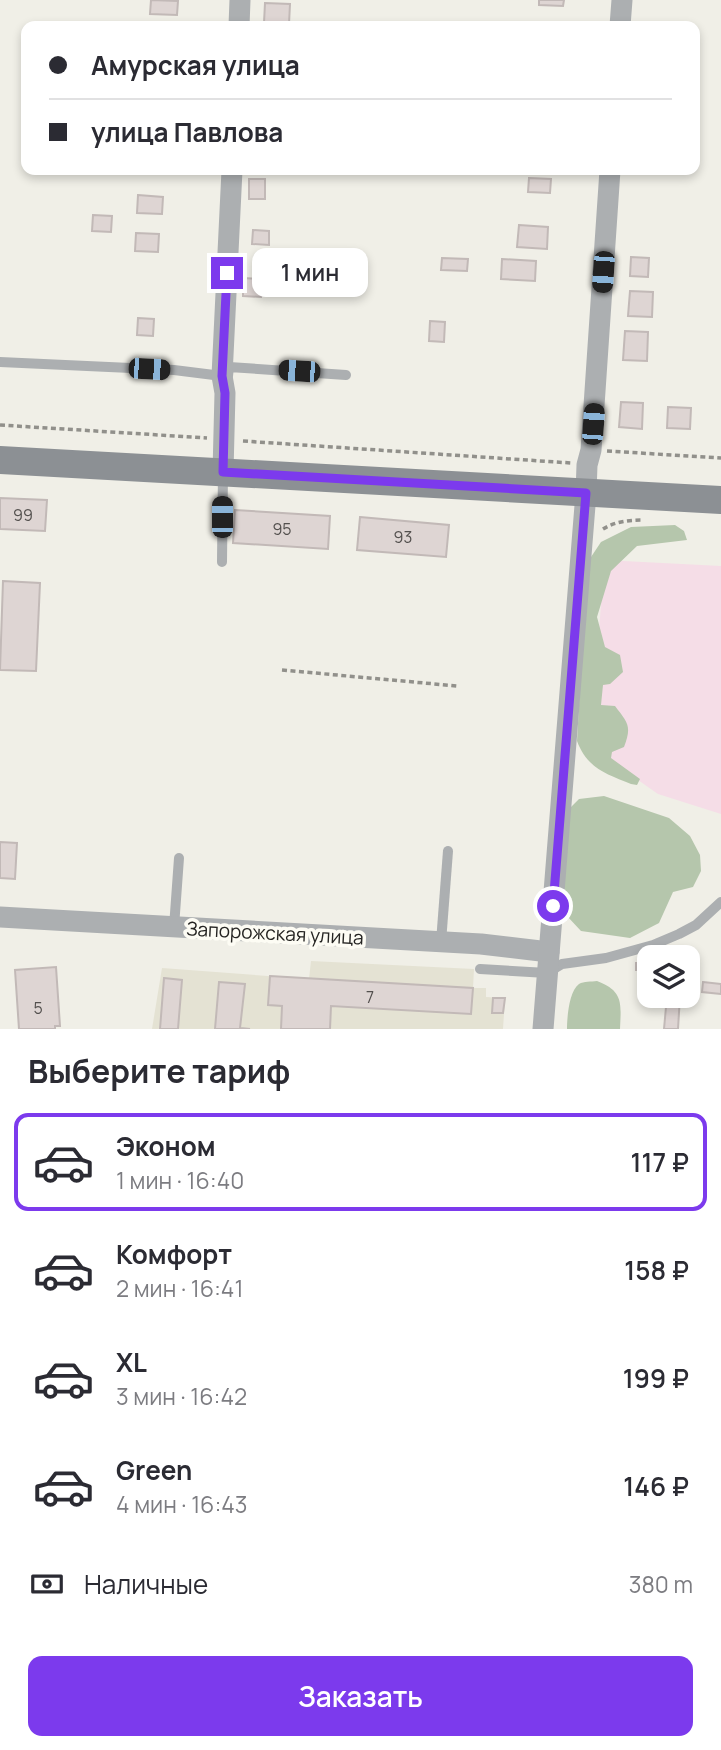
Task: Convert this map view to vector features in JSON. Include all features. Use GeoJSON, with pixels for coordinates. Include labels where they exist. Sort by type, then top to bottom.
{"type":"FeatureCollection","features":[{"type":"Feature","properties":{"kind":"main road"},"geometry":{"type":"LineString","coordinates":[[0,460],[721,500]]}},
{"type":"Feature","properties":{"kind":"street"},"geometry":{"type":"LineString","coordinates":[[239,21],[240,0]]}},
{"type":"Feature","properties":{"kind":"street"},"geometry":{"type":"LineString","coordinates":[[620,21],[622,0]]}},
{"type":"Feature","properties":{"kind":"street"},"geometry":{"type":"LineString","coordinates":[[223,472],[232,175]]}},
{"type":"Feature","properties":{"kind":"street"},"geometry":{"type":"LineString","coordinates":[[543,1029],[610,175]]}},
{"type":"Feature","properties":{"kind":"street","name":"Запорожская улица"},"geometry":{"type":"LineString","coordinates":[[0,917],[481,944],[548,963]]}},
{"type":"Feature","properties":{"kind":"lane"},"geometry":{"type":"LineString","coordinates":[[0,362],[174,370],[224,385],[229,367],[346,375]]}},
{"type":"Feature","properties":{"kind":"lane"},"geometry":{"type":"LineString","coordinates":[[222,562],[223,472]]}},
{"type":"Feature","properties":{"kind":"lane"},"geometry":{"type":"LineString","coordinates":[[441,942],[448,851]]}},
{"type":"Feature","properties":{"kind":"lane"},"geometry":{"type":"LineString","coordinates":[[174,927],[179,858]]}},
{"type":"Feature","properties":{"kind":"lane"},"geometry":{"type":"LineString","coordinates":[[480,969],[562,964],[606,958],[653,945],[696,925],[721,902]]}},
{"type":"Feature","properties":{"kind":"path"},"geometry":{"type":"LineString","coordinates":[[0,425],[589,457],[721,458]]}},
{"type":"Feature","properties":{"kind":"path"},"geometry":{"type":"LineString","coordinates":[[596,534],[610,525],[643,520]]}},
{"type":"Feature","properties":{"kind":"path"},"geometry":{"type":"LineString","coordinates":[[282,670],[457,685]]}},
{"type":"Feature","properties":{"kind":"shaded area"},"geometry":{"type":"Polygon","coordinates":[[[604,560],[721,566],[721,814],[658,794],[591,747],[604,560]]]}},
{"type":"Feature","properties":{"kind":"shaded area"},"geometry":{"type":"Polygon","coordinates":[[[311,961],[474,969],[473,988],[486,988],[486,997],[505,998],[503,1029],[240,1029],[240,1020],[239,1029],[152,1029],[162,968],[309,979],[311,961]]]}},
{"type":"Feature","properties":{"kind":"green space"},"geometry":{"type":"Polygon","coordinates":[[[675,525],[684,531],[687,540],[637,546],[611,571],[597,617],[605,647],[620,655],[623,672],[610,684],[603,685],[601,705],[615,706],[626,721],[628,729],[624,747],[612,752],[611,758],[640,779],[637,785],[598,769],[586,758],[577,741],[587,563],[601,542],[631,527],[675,525]]]}},
{"type":"Feature","properties":{"kind":"green space"},"geometry":{"type":"Polygon","coordinates":[[[604,796],[669,818],[690,836],[700,855],[701,871],[693,887],[673,892],[659,923],[630,938],[581,931],[567,916],[561,903],[567,811],[579,799],[604,796]]]}},
{"type":"Feature","properties":{"kind":"green space"},"geometry":{"type":"Polygon","coordinates":[[[597,981],[612,989],[619,999],[620,1029],[567,1029],[569,1005],[576,987],[583,982],[597,981]]]}},
{"type":"Feature","properties":{"kind":"building"},"geometry":{"type":"Polygon","coordinates":[[[151,0],[178,1],[177,15],[150,14],[151,0]]]}},
{"type":"Feature","properties":{"kind":"building"},"geometry":{"type":"Polygon","coordinates":[[[539,0],[564,0],[563,6],[539,5],[539,0]]]}},
{"type":"Feature","properties":{"kind":"building"},"geometry":{"type":"Polygon","coordinates":[[[265,3],[290,4],[289,21],[264,21],[265,3]]]}},
{"type":"Feature","properties":{"kind":"building"},"geometry":{"type":"Polygon","coordinates":[[[529,178],[551,179],[550,193],[528,192],[529,178]]]}},
{"type":"Feature","properties":{"kind":"building"},"geometry":{"type":"Polygon","coordinates":[[[249,179],[265,179],[265,199],[249,199],[249,179]]]}},
{"type":"Feature","properties":{"kind":"building"},"geometry":{"type":"Polygon","coordinates":[[[138,195],[163,197],[162,214],[137,213],[138,195]]]}},
{"type":"Feature","properties":{"kind":"building"},"geometry":{"type":"Polygon","coordinates":[[[93,215],[112,216],[111,232],[92,231],[93,215]]]}},
{"type":"Feature","properties":{"kind":"building"},"geometry":{"type":"Polygon","coordinates":[[[519,225],[548,227],[547,249],[517,247],[519,225]]]}},
{"type":"Feature","properties":{"kind":"building"},"geometry":{"type":"Polygon","coordinates":[[[253,230],[269,231],[269,245],[252,244],[253,230]]]}},
{"type":"Feature","properties":{"kind":"building"},"geometry":{"type":"Polygon","coordinates":[[[136,233],[159,234],[158,252],[135,251],[136,233]]]}},
{"type":"Feature","properties":{"kind":"building"},"geometry":{"type":"Polygon","coordinates":[[[631,257],[649,258],[648,277],[630,276],[631,257]]]}},
{"type":"Feature","properties":{"kind":"building"},"geometry":{"type":"Polygon","coordinates":[[[442,258],[468,259],[467,271],[441,270],[442,258]]]}},
{"type":"Feature","properties":{"kind":"building"},"geometry":{"type":"Polygon","coordinates":[[[502,259],[536,261],[535,281],[501,279],[502,259]]]}},
{"type":"Feature","properties":{"kind":"building"},"geometry":{"type":"Polygon","coordinates":[[[243,278],[262,279],[261,297],[243,296],[243,278]]]}},
{"type":"Feature","properties":{"kind":"building"},"geometry":{"type":"Polygon","coordinates":[[[630,291],[653,292],[652,317],[628,316],[630,291]]]}},
{"type":"Feature","properties":{"kind":"building"},"geometry":{"type":"Polygon","coordinates":[[[138,318],[154,319],[153,336],[137,335],[138,318]]]}},
{"type":"Feature","properties":{"kind":"building"},"geometry":{"type":"Polygon","coordinates":[[[430,321],[445,322],[444,342],[429,341],[430,321]]]}},
{"type":"Feature","properties":{"kind":"building"},"geometry":{"type":"Polygon","coordinates":[[[625,331],[648,332],[647,361],[623,360],[625,331]]]}},
{"type":"Feature","properties":{"kind":"building"},"geometry":{"type":"Polygon","coordinates":[[[621,402],[643,403],[642,429],[619,427],[621,402]]]}},
{"type":"Feature","properties":{"kind":"building"},"geometry":{"type":"Polygon","coordinates":[[[668,407],[691,408],[690,429],[667,428],[668,407]]]}},
{"type":"Feature","properties":{"kind":"building"},"geometry":{"type":"Polygon","coordinates":[[[0,498],[47,500],[45,531],[0,529],[0,498]]]}},
{"type":"Feature","properties":{"kind":"building"},"geometry":{"type":"Polygon","coordinates":[[[235,510],[330,516],[328,549],[233,543],[235,510]]]}},
{"type":"Feature","properties":{"kind":"building"},"geometry":{"type":"Polygon","coordinates":[[[360,517],[449,525],[446,557],[357,550],[360,517]]]}},
{"type":"Feature","properties":{"kind":"building"},"geometry":{"type":"Polygon","coordinates":[[[3,581],[40,583],[36,671],[0,670],[3,581]]]}},
{"type":"Feature","properties":{"kind":"building"},"geometry":{"type":"Polygon","coordinates":[[[0,842],[17,843],[15,879],[0,878],[0,842]]]}},
{"type":"Feature","properties":{"kind":"building"},"geometry":{"type":"Polygon","coordinates":[[[56,967],[60,1026],[55,1026],[55,1029],[19,1029],[15,970],[56,967]]]}},
{"type":"Feature","properties":{"kind":"building"},"geometry":{"type":"Polygon","coordinates":[[[270,976],[473,988],[471,1014],[331,1006],[330,1029],[281,1029],[282,1006],[268,1005],[270,976]]]}},
{"type":"Feature","properties":{"kind":"building"},"geometry":{"type":"Polygon","coordinates":[[[164,978],[182,980],[178,1029],[160,1029],[164,978]]]}},
{"type":"Feature","properties":{"kind":"building"},"geometry":{"type":"Polygon","coordinates":[[[219,982],[245,984],[240,1028],[250,1029],[215,1029],[219,982]]]}},
{"type":"Feature","properties":{"kind":"building"},"geometry":{"type":"Polygon","coordinates":[[[703,982],[721,984],[721,994],[702,992],[703,982]]]}},
{"type":"Feature","properties":{"kind":"building"},"geometry":{"type":"Polygon","coordinates":[[[493,998],[505,998],[503,1013],[492,1013],[493,998]]]}},
{"type":"Feature","properties":{"kind":"building"},"geometry":{"type":"Polygon","coordinates":[[[666,1008],[679,1008],[678,1029],[664,1029],[666,1008]]]}},
{"type":"Feature","properties":{"kind":"route"},"geometry":{"type":"LineString","coordinates":[[227,273],[222,376],[225,393],[223,472],[586,493],[553,906]]}}]}
